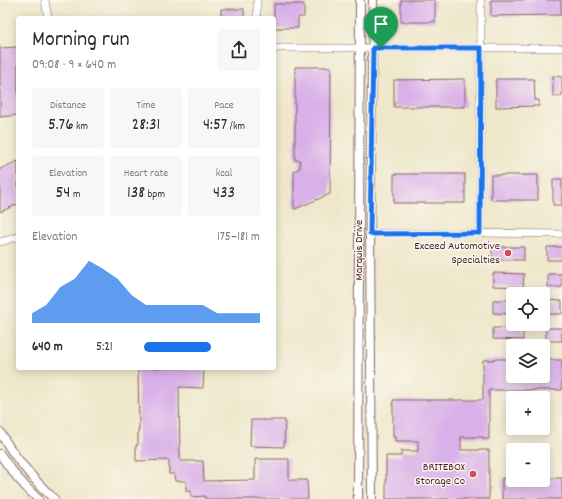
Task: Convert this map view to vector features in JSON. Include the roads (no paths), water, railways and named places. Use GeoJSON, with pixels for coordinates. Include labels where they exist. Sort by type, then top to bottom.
{"type":"FeatureCollection","features":[{"type":"Feature","properties":{"kind":"main road","name":"Marquis Drive"},"geometry":{"type":"LineString","coordinates":[[358,499],[360,0]]}},
{"type":"Feature","properties":{"kind":"main road","name":"Marquis Drive"},"geometry":{"type":"LineString","coordinates":[[372,499],[370,234],[373,0]]}},
{"type":"Feature","properties":{"kind":"main road"},"geometry":{"type":"LineString","coordinates":[[0,432],[26,470],[54,499]]}},
{"type":"Feature","properties":{"kind":"main road"},"geometry":{"type":"LineString","coordinates":[[0,454],[20,481],[38,499]]}},
{"type":"Feature","properties":{"kind":"street"},"geometry":{"type":"LineString","coordinates":[[45,0],[48,16]]}},
{"type":"Feature","properties":{"kind":"street"},"geometry":{"type":"LineString","coordinates":[[257,0],[257,16]]}},
{"type":"Feature","properties":{"kind":"street"},"geometry":{"type":"LineString","coordinates":[[480,233],[481,0]]}},
{"type":"Feature","properties":{"kind":"street"},"geometry":{"type":"LineString","coordinates":[[276,48],[562,48]]}},
{"type":"Feature","properties":{"kind":"street"},"geometry":{"type":"LineString","coordinates":[[370,234],[562,234]]}},
{"type":"Feature","properties":{"kind":"street"},"geometry":{"type":"LineString","coordinates":[[0,242],[16,238]]}},
{"type":"Feature","properties":{"kind":"place","name":"Exceed Automotive Specialties"},"geometry":{"type":"Point","coordinates":[508,253]}},
{"type":"Feature","properties":{"kind":"place","name":"BRITEBOX Storage Co"},"geometry":{"type":"Point","coordinates":[473,474]}}]}
